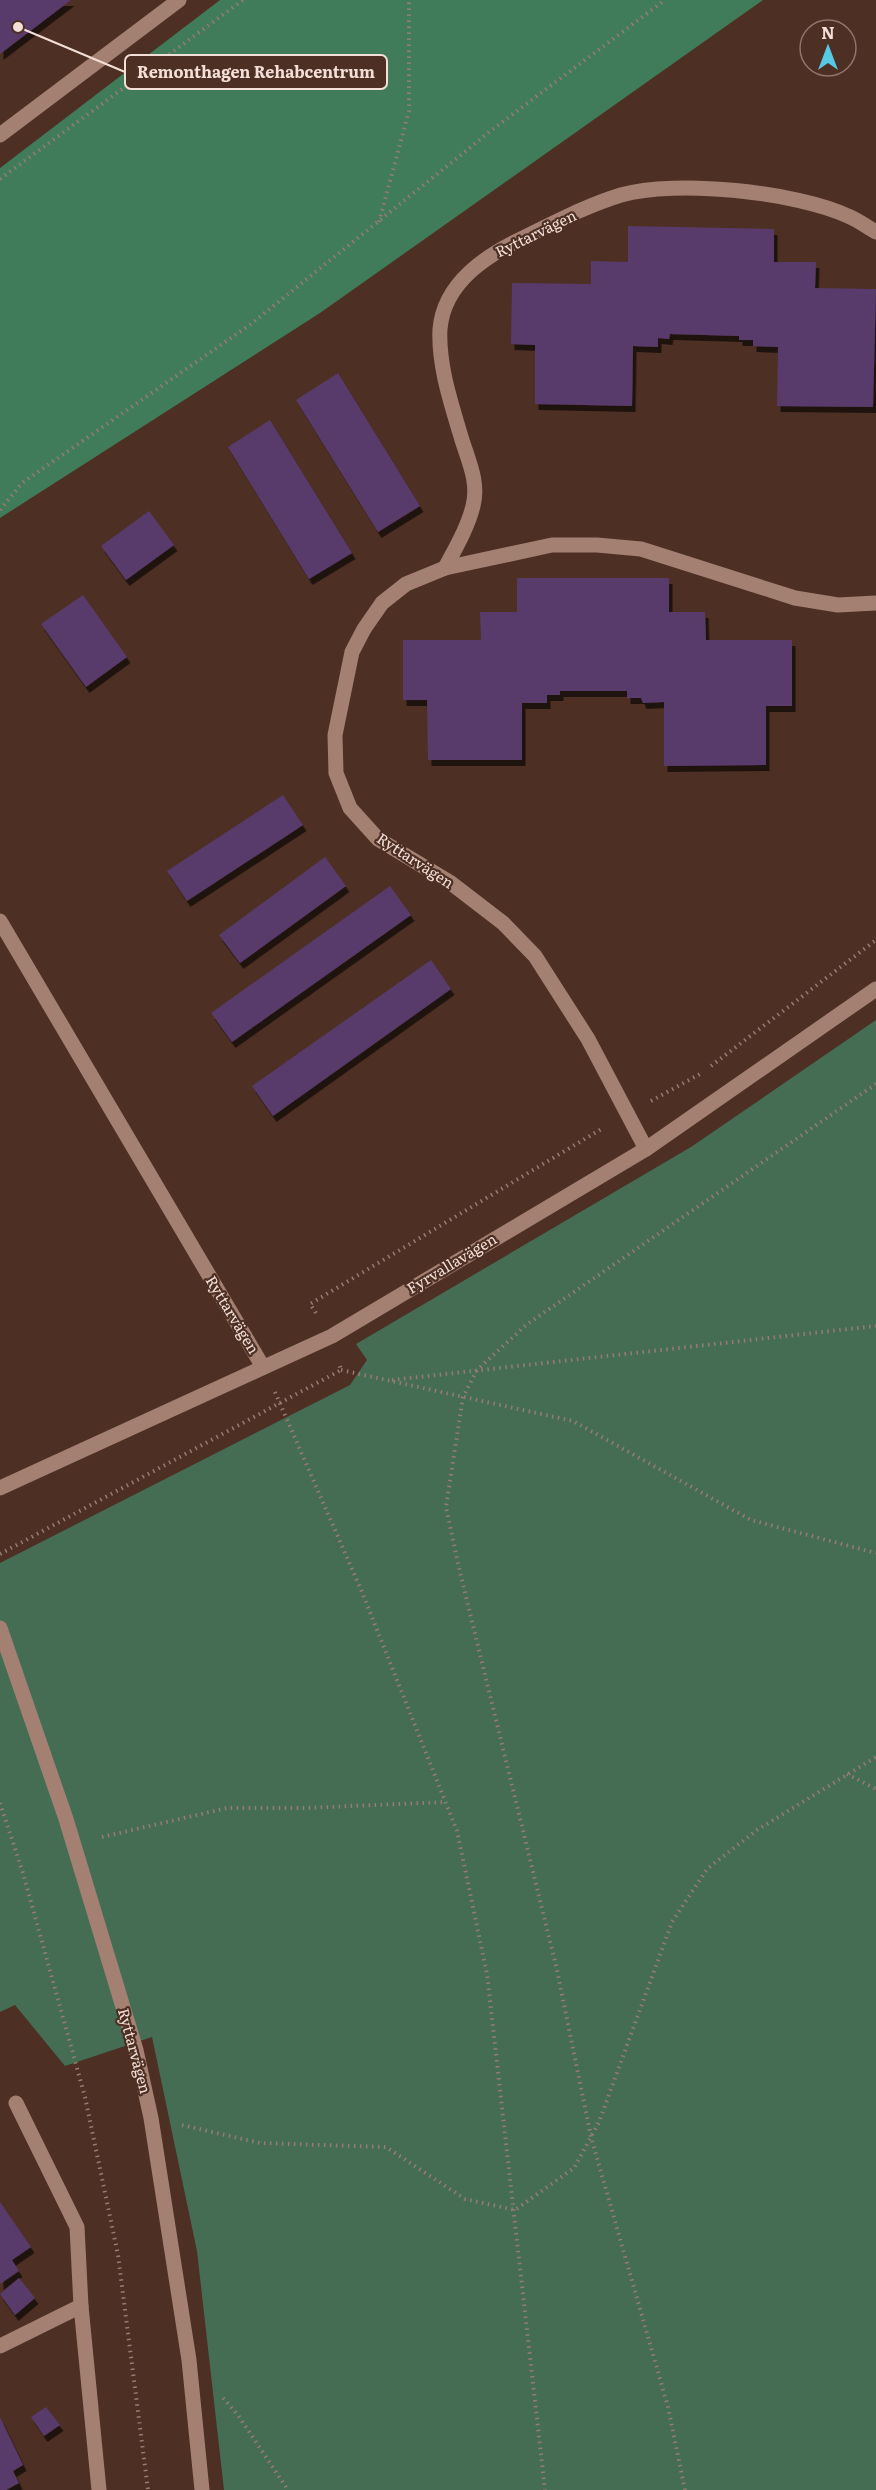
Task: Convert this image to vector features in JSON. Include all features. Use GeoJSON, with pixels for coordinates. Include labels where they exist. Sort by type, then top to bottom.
{"type":"FeatureCollection","features":[{"type":"Feature","properties":{"kind":"street"},"geometry":{"type":"LineString","coordinates":[[0,135],[178,0]]}},
{"type":"Feature","properties":{"kind":"street","name":"Ryttarvägen"},"geometry":{"type":"LineString","coordinates":[[445,568],[473,506],[475,483],[451,402],[440,328],[449,299],[467,272],[503,247],[566,217],[621,195],[671,187],[732,190],[795,201],[847,215],[876,232]]}},
{"type":"Feature","properties":{"kind":"street","name":"Ryttarvägen"},"geometry":{"type":"LineString","coordinates":[[646,1149],[588,1039],[535,956],[503,923],[451,883],[378,839],[350,808],[336,773],[335,735],[352,652],[382,603],[406,584],[445,568],[552,545],[597,545],[641,549],[795,598],[838,605],[876,603]]}},
{"type":"Feature","properties":{"kind":"street","name":"Ryttarvägen"},"geometry":{"type":"LineString","coordinates":[[1,925],[263,1367]]}},
{"type":"Feature","properties":{"kind":"street","name":"Fyrvallavägen"},"geometry":{"type":"LineString","coordinates":[[0,1488],[332,1336],[646,1149],[876,989]]}},
{"type":"Feature","properties":{"kind":"street","name":"Ryttarvägen"},"geometry":{"type":"LineString","coordinates":[[0,1628],[74,1843],[136,2050],[151,2118],[189,2360],[202,2490]]}},
{"type":"Feature","properties":{"kind":"street"},"geometry":{"type":"LineString","coordinates":[[16,2103],[77,2227],[81,2307],[99,2490]]}},
{"type":"Feature","properties":{"kind":"street"},"geometry":{"type":"LineString","coordinates":[[0,2346],[81,2307]]}},
{"type":"Feature","properties":{"kind":"path"},"geometry":{"type":"LineString","coordinates":[[0,179],[243,0]]}},
{"type":"Feature","properties":{"kind":"path"},"geometry":{"type":"LineString","coordinates":[[379,223],[409,111],[409,0]]}},
{"type":"Feature","properties":{"kind":"path"},"geometry":{"type":"LineString","coordinates":[[1,506],[22,483],[251,324],[493,129],[665,0]]}},
{"type":"Feature","properties":{"kind":"path"},"geometry":{"type":"LineString","coordinates":[[685,2490],[668,2407],[591,2137],[557,1970],[446,1507],[463,1397],[477,1370],[526,1325],[876,1084]]}},
{"type":"Feature","properties":{"kind":"path"},"geometry":{"type":"LineString","coordinates":[[388,1381],[876,1326]]}},
{"type":"Feature","properties":{"kind":"path"},"geometry":{"type":"LineString","coordinates":[[263,1367],[362,1592],[457,1831],[487,1974],[546,2490]]}},
{"type":"Feature","properties":{"kind":"path"},"geometry":{"type":"LineString","coordinates":[[341,1370],[573,1421],[751,1520],[876,1553]]}},
{"type":"Feature","properties":{"kind":"path"},"geometry":{"type":"LineString","coordinates":[[151,2118],[260,2143],[386,2147],[465,2199],[515,2210],[574,2168],[599,2122],[672,1922],[707,1869],[757,1830],[876,1756]]}},
{"type":"Feature","properties":{"kind":"path"},"geometry":{"type":"LineString","coordinates":[[846,1774],[876,1789]]}},
{"type":"Feature","properties":{"kind":"path"},"geometry":{"type":"LineString","coordinates":[[74,1843],[227,1808],[307,1808],[446,1802]]}},
{"type":"Feature","properties":{"kind":"path"},"geometry":{"type":"LineString","coordinates":[[0,1803],[23,1873],[85,2097],[118,2255],[148,2490]]}},
{"type":"Feature","properties":{"kind":"path"},"geometry":{"type":"LineString","coordinates":[[189,2360],[238,2415],[288,2490]]}},
{"type":"Feature","properties":{"kind":"green space"},"geometry":{"type":"Polygon","coordinates":[[[220,0],[763,0],[320,313],[0,518],[0,168],[220,0]]]}},
{"type":"Feature","properties":{"kind":"green space"},"geometry":{"type":"Polygon","coordinates":[[[876,1020],[876,2490],[224,2490],[197,2251],[152,2037],[65,2066],[15,2005],[0,2012],[0,1563],[350,1385],[367,1360],[356,1344],[691,1147],[876,1020]]]}},
{"type":"Feature","properties":{"kind":"building"},"geometry":{"type":"Polygon","coordinates":[[[0,0],[71,0],[0,54],[0,0]]]}},
{"type":"Feature","properties":{"kind":"building"},"geometry":{"type":"Polygon","coordinates":[[[628,226],[774,229],[774,262],[816,262],[815,288],[876,289],[873,407],[777,406],[778,347],[753,346],[753,340],[739,340],[739,336],[670,334],[669,339],[658,338],[658,347],[633,346],[632,406],[535,404],[535,345],[511,344],[512,283],[591,284],[591,261],[628,262],[628,226]]]}},
{"type":"Feature","properties":{"kind":"building"},"geometry":{"type":"Polygon","coordinates":[[[338,373],[420,506],[378,532],[296,400],[338,373]]]}},
{"type":"Feature","properties":{"kind":"building"},"geometry":{"type":"Polygon","coordinates":[[[270,420],[352,553],[309,579],[228,447],[270,420]]]}},
{"type":"Feature","properties":{"kind":"building"},"geometry":{"type":"Polygon","coordinates":[[[149,511],[174,545],[126,580],[101,546],[149,511]]]}},
{"type":"Feature","properties":{"kind":"building"},"geometry":{"type":"Polygon","coordinates":[[[517,578],[669,578],[669,612],[705,612],[706,640],[792,640],[792,706],[766,706],[766,765],[664,766],[664,702],[643,703],[641,698],[627,698],[627,691],[560,691],[560,695],[547,695],[547,703],[522,703],[522,760],[428,760],[427,700],[403,700],[403,640],[481,640],[480,612],[517,612],[517,578]]]}},
{"type":"Feature","properties":{"kind":"building"},"geometry":{"type":"Polygon","coordinates":[[[83,595],[127,657],[86,687],[41,624],[83,595]]]}},
{"type":"Feature","properties":{"kind":"building"},"geometry":{"type":"Polygon","coordinates":[[[283,795],[303,825],[187,901],[167,871],[283,795]]]}},
{"type":"Feature","properties":{"kind":"building"},"geometry":{"type":"Polygon","coordinates":[[[325,857],[346,886],[240,963],[219,935],[325,857]]]}},
{"type":"Feature","properties":{"kind":"building"},"geometry":{"type":"Polygon","coordinates":[[[390,886],[411,915],[232,1042],[211,1013],[390,886]]]}},
{"type":"Feature","properties":{"kind":"building"},"geometry":{"type":"Polygon","coordinates":[[[431,960],[451,989],[273,1116],[252,1086],[431,960]]]}},
{"type":"Feature","properties":{"kind":"building"},"geometry":{"type":"Polygon","coordinates":[[[0,2202],[31,2247],[12,2260],[19,2271],[0,2284],[0,2202]]]}},
{"type":"Feature","properties":{"kind":"building"},"geometry":{"type":"Polygon","coordinates":[[[19,2278],[35,2298],[15,2315],[0,2294],[19,2278]]]}},
{"type":"Feature","properties":{"kind":"building"},"geometry":{"type":"Polygon","coordinates":[[[46,2407],[60,2425],[44,2436],[31,2417],[46,2407]]]}},
{"type":"Feature","properties":{"kind":"building"},"geometry":{"type":"Polygon","coordinates":[[[0,2417],[23,2465],[13,2471],[19,2483],[6,2490],[0,2490],[0,2417]]]}},
{"type":"Feature","properties":{"kind":"place","name":"Remonthagen Rehabcentrum"},"geometry":{"type":"Point","coordinates":[18,27]}}]}
